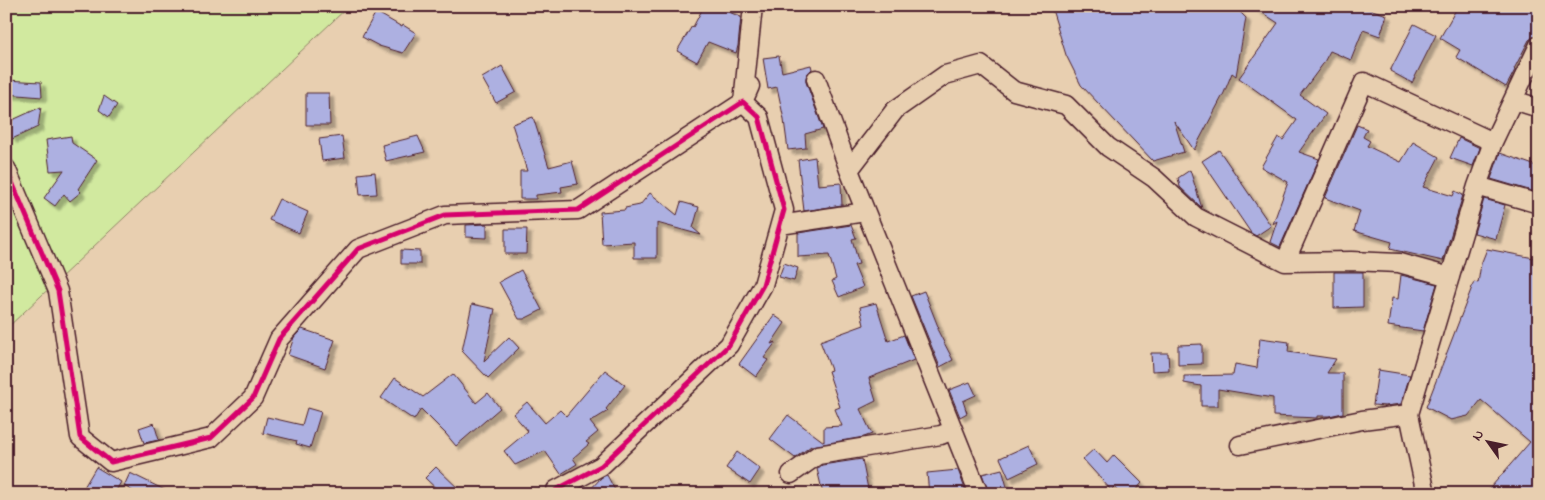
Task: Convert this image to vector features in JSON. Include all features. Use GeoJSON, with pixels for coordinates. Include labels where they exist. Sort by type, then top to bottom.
{"type":"FeatureCollection","features":[{"type":"Feature","properties":{"kind":"street"},"geometry":{"type":"LineString","coordinates":[[742,102],[753,6]]}},
{"type":"Feature","properties":{"kind":"street"},"geometry":{"type":"LineString","coordinates":[[1426,494],[1409,414],[1477,186],[1493,142],[1539,45]]}},
{"type":"Feature","properties":{"kind":"street"},"geometry":{"type":"LineString","coordinates":[[849,170],[895,110],[945,74],[981,65],[1014,92],[1066,105],[1108,147],[1154,178],[1196,217],[1285,262],[1351,261],[1399,263],[1450,277]]}},
{"type":"Feature","properties":{"kind":"street"},"geometry":{"type":"LineString","coordinates":[[816,80],[865,212],[979,494]]}},
{"type":"Feature","properties":{"kind":"street"},"geometry":{"type":"LineString","coordinates":[[1285,262],[1364,82],[1493,142]]}},
{"type":"Feature","properties":{"kind":"street"},"geometry":{"type":"LineString","coordinates":[[6,168],[58,291],[80,437],[111,462],[210,438],[253,398],[279,339],[358,249],[445,215],[578,210],[742,102],[750,86]]}},
{"type":"Feature","properties":{"kind":"street"},"geometry":{"type":"LineString","coordinates":[[1513,100],[1539,108]]}},
{"type":"Feature","properties":{"kind":"street"},"geometry":{"type":"LineString","coordinates":[[555,494],[556,490],[602,466],[729,345],[763,285],[784,210],[759,117],[742,102]]}},
{"type":"Feature","properties":{"kind":"street"},"geometry":{"type":"LineString","coordinates":[[1477,186],[1539,204]]}},
{"type":"Feature","properties":{"kind":"street"},"geometry":{"type":"LineString","coordinates":[[780,225],[865,212]]}},
{"type":"Feature","properties":{"kind":"street"},"geometry":{"type":"LineString","coordinates":[[1240,445],[1354,421],[1409,414]]}},
{"type":"Feature","properties":{"kind":"street"},"geometry":{"type":"LineString","coordinates":[[791,474],[818,455],[941,435],[953,430]]}},
{"type":"Feature","properties":{"kind":"green space"},"geometry":{"type":"Polygon","coordinates":[[[6,6],[349,6],[6,329],[6,6]]]}},
{"type":"Feature","properties":{"kind":"building"},"geometry":{"type":"Polygon","coordinates":[[[704,6],[733,6],[729,12],[741,17],[736,53],[708,42],[697,62],[677,51],[704,6]]]}},
{"type":"Feature","properties":{"kind":"building"},"geometry":{"type":"Polygon","coordinates":[[[1051,6],[1234,6],[1246,18],[1236,76],[1232,73],[1224,93],[1194,150],[1174,121],[1184,152],[1153,161],[1081,85],[1066,55],[1051,6]]]}},
{"type":"Feature","properties":{"kind":"building"},"geometry":{"type":"Polygon","coordinates":[[[1252,6],[1361,6],[1387,15],[1380,36],[1363,30],[1351,60],[1330,51],[1323,64],[1300,95],[1326,114],[1299,152],[1319,159],[1280,247],[1270,242],[1277,221],[1273,224],[1288,182],[1261,167],[1278,137],[1283,140],[1297,120],[1239,78],[1278,23],[1252,6]]]}},
{"type":"Feature","properties":{"kind":"building"},"geometry":{"type":"Polygon","coordinates":[[[1458,6],[1539,6],[1539,29],[1535,36],[1529,40],[1506,87],[1456,57],[1460,50],[1440,38],[1458,6]]]}},
{"type":"Feature","properties":{"kind":"building"},"geometry":{"type":"Polygon","coordinates":[[[376,12],[416,33],[403,53],[379,46],[362,37],[376,12]]]}},
{"type":"Feature","properties":{"kind":"building"},"geometry":{"type":"Polygon","coordinates":[[[1414,24],[1436,35],[1412,83],[1390,71],[1414,24]]]}},
{"type":"Feature","properties":{"kind":"building"},"geometry":{"type":"Polygon","coordinates":[[[779,56],[782,72],[811,65],[812,69],[808,73],[806,82],[823,129],[805,134],[806,148],[788,150],[777,87],[768,89],[763,58],[779,56]]]}},
{"type":"Feature","properties":{"kind":"building"},"geometry":{"type":"Polygon","coordinates":[[[502,66],[516,92],[496,103],[482,78],[502,66]]]}},
{"type":"Feature","properties":{"kind":"building"},"geometry":{"type":"Polygon","coordinates":[[[7,80],[41,82],[42,97],[6,94],[7,80]]]}},
{"type":"Feature","properties":{"kind":"building"},"geometry":{"type":"Polygon","coordinates":[[[306,93],[329,93],[330,125],[306,125],[306,93]]]}},
{"type":"Feature","properties":{"kind":"building"},"geometry":{"type":"Polygon","coordinates":[[[104,96],[117,105],[109,117],[99,110],[104,96]]]}},
{"type":"Feature","properties":{"kind":"building"},"geometry":{"type":"Polygon","coordinates":[[[41,107],[38,127],[12,139],[6,123],[41,107]]]}},
{"type":"Feature","properties":{"kind":"building"},"geometry":{"type":"Polygon","coordinates":[[[533,117],[549,167],[572,161],[578,184],[561,187],[562,192],[536,195],[536,199],[520,199],[520,171],[527,171],[512,124],[533,117]]]}},
{"type":"Feature","properties":{"kind":"building"},"geometry":{"type":"Polygon","coordinates":[[[1357,125],[1367,129],[1363,137],[1370,141],[1367,146],[1401,162],[1413,142],[1439,157],[1423,187],[1453,196],[1455,191],[1463,195],[1443,261],[1390,249],[1392,242],[1354,231],[1360,211],[1325,198],[1357,125]]]}},
{"type":"Feature","properties":{"kind":"building"},"geometry":{"type":"Polygon","coordinates":[[[71,136],[72,143],[97,160],[78,189],[81,192],[70,201],[64,194],[55,206],[44,198],[64,170],[50,171],[46,140],[71,136]]]}},
{"type":"Feature","properties":{"kind":"building"},"geometry":{"type":"Polygon","coordinates":[[[342,136],[345,158],[322,161],[319,139],[342,136]]]}},
{"type":"Feature","properties":{"kind":"building"},"geometry":{"type":"Polygon","coordinates":[[[418,136],[425,152],[386,161],[382,145],[418,136]]]}},
{"type":"Feature","properties":{"kind":"building"},"geometry":{"type":"Polygon","coordinates":[[[1459,138],[1480,148],[1473,166],[1450,158],[1459,138]]]}},
{"type":"Feature","properties":{"kind":"building"},"geometry":{"type":"Polygon","coordinates":[[[1219,150],[1271,226],[1256,236],[1251,233],[1202,161],[1219,150]]]}},
{"type":"Feature","properties":{"kind":"building"},"geometry":{"type":"Polygon","coordinates":[[[1500,153],[1539,167],[1539,193],[1491,179],[1500,153]]]}},
{"type":"Feature","properties":{"kind":"building"},"geometry":{"type":"Polygon","coordinates":[[[815,157],[818,185],[841,183],[842,205],[804,211],[798,160],[815,157]]]}},
{"type":"Feature","properties":{"kind":"building"},"geometry":{"type":"Polygon","coordinates":[[[1190,170],[1202,208],[1180,187],[1178,178],[1190,170]]]}},
{"type":"Feature","properties":{"kind":"building"},"geometry":{"type":"Polygon","coordinates":[[[375,172],[377,194],[360,195],[358,174],[375,172]]]}},
{"type":"Feature","properties":{"kind":"building"},"geometry":{"type":"Polygon","coordinates":[[[650,193],[677,215],[681,202],[699,207],[693,228],[701,235],[657,223],[657,258],[634,258],[634,242],[602,244],[600,212],[625,210],[625,208],[640,205],[650,193]]]}},
{"type":"Feature","properties":{"kind":"building"},"geometry":{"type":"Polygon","coordinates":[[[279,199],[308,212],[299,233],[269,220],[279,199]]]}},
{"type":"Feature","properties":{"kind":"building"},"geometry":{"type":"Polygon","coordinates":[[[1484,199],[1505,205],[1496,239],[1474,233],[1484,199]]]}},
{"type":"Feature","properties":{"kind":"building"},"geometry":{"type":"Polygon","coordinates":[[[487,224],[487,238],[466,237],[466,225],[487,224]]]}},
{"type":"Feature","properties":{"kind":"building"},"geometry":{"type":"Polygon","coordinates":[[[851,225],[856,238],[852,239],[859,264],[854,265],[863,287],[839,297],[832,281],[836,279],[829,255],[798,257],[798,233],[851,225]]]}},
{"type":"Feature","properties":{"kind":"building"},"geometry":{"type":"Polygon","coordinates":[[[505,229],[527,229],[526,254],[505,254],[505,229]]]}},
{"type":"Feature","properties":{"kind":"building"},"geometry":{"type":"Polygon","coordinates":[[[1487,249],[1539,259],[1539,494],[1485,494],[1530,442],[1481,400],[1468,416],[1451,420],[1426,407],[1474,282],[1478,283],[1481,264],[1487,249]]]}},
{"type":"Feature","properties":{"kind":"building"},"geometry":{"type":"Polygon","coordinates":[[[401,250],[420,251],[420,264],[401,264],[401,250]]]}},
{"type":"Feature","properties":{"kind":"building"},"geometry":{"type":"Polygon","coordinates":[[[784,263],[798,268],[794,281],[779,277],[784,263]]]}},
{"type":"Feature","properties":{"kind":"building"},"geometry":{"type":"Polygon","coordinates":[[[521,270],[542,310],[524,319],[519,319],[499,282],[521,270]]]}},
{"type":"Feature","properties":{"kind":"building"},"geometry":{"type":"Polygon","coordinates":[[[1334,272],[1363,272],[1363,307],[1334,308],[1334,272]]]}},
{"type":"Feature","properties":{"kind":"building"},"geometry":{"type":"Polygon","coordinates":[[[1401,275],[1437,284],[1423,331],[1388,326],[1392,298],[1398,299],[1401,275]]]}},
{"type":"Feature","properties":{"kind":"building"},"geometry":{"type":"Polygon","coordinates":[[[924,291],[939,329],[937,329],[953,360],[940,367],[911,296],[924,291]]]}},
{"type":"Feature","properties":{"kind":"building"},"geometry":{"type":"Polygon","coordinates":[[[876,303],[888,341],[904,335],[914,360],[869,378],[876,401],[860,409],[872,434],[811,446],[795,458],[770,439],[788,415],[824,442],[824,427],[842,426],[835,409],[840,407],[828,371],[831,370],[820,341],[864,325],[860,307],[876,303]]]}},
{"type":"Feature","properties":{"kind":"building"},"geometry":{"type":"Polygon","coordinates":[[[472,304],[495,309],[484,361],[509,337],[519,348],[488,378],[462,351],[472,304]]]}},
{"type":"Feature","properties":{"kind":"building"},"geometry":{"type":"Polygon","coordinates":[[[774,315],[785,323],[771,344],[776,342],[764,358],[768,360],[756,377],[739,364],[774,315]]]}},
{"type":"Feature","properties":{"kind":"building"},"geometry":{"type":"Polygon","coordinates":[[[302,329],[335,340],[325,368],[288,355],[294,337],[302,329]]]}},
{"type":"Feature","properties":{"kind":"building"},"geometry":{"type":"Polygon","coordinates":[[[1260,338],[1289,342],[1288,352],[1336,359],[1327,373],[1343,373],[1343,413],[1317,416],[1317,418],[1273,416],[1273,398],[1218,389],[1218,406],[1201,406],[1201,386],[1184,383],[1184,376],[1233,375],[1235,364],[1257,368],[1260,338]]]}},
{"type":"Feature","properties":{"kind":"building"},"geometry":{"type":"Polygon","coordinates":[[[1202,344],[1202,364],[1178,365],[1178,345],[1202,344]]]}},
{"type":"Feature","properties":{"kind":"building"},"geometry":{"type":"Polygon","coordinates":[[[1151,353],[1168,353],[1169,370],[1152,371],[1151,353]]]}},
{"type":"Feature","properties":{"kind":"building"},"geometry":{"type":"Polygon","coordinates":[[[605,370],[625,385],[606,409],[608,411],[590,422],[598,432],[586,442],[589,444],[573,458],[577,464],[561,474],[545,451],[515,465],[504,451],[528,431],[513,414],[527,402],[545,423],[560,410],[566,416],[605,370]]]}},
{"type":"Feature","properties":{"kind":"building"},"geometry":{"type":"Polygon","coordinates":[[[1378,370],[1410,375],[1401,404],[1373,405],[1378,370]]]}},
{"type":"Feature","properties":{"kind":"building"},"geometry":{"type":"Polygon","coordinates":[[[453,374],[476,403],[488,393],[500,408],[456,446],[421,409],[414,420],[381,398],[395,378],[423,397],[453,374]]]}},
{"type":"Feature","properties":{"kind":"building"},"geometry":{"type":"Polygon","coordinates":[[[970,382],[976,395],[963,401],[967,413],[960,417],[949,390],[970,382]]]}},
{"type":"Feature","properties":{"kind":"building"},"geometry":{"type":"Polygon","coordinates":[[[307,408],[321,412],[310,448],[296,444],[297,441],[263,433],[267,417],[302,425],[307,408]]]}},
{"type":"Feature","properties":{"kind":"building"},"geometry":{"type":"Polygon","coordinates":[[[154,423],[159,440],[144,443],[139,428],[154,423]]]}},
{"type":"Feature","properties":{"kind":"building"},"geometry":{"type":"Polygon","coordinates":[[[1029,445],[1038,464],[1009,478],[1000,458],[1029,445]]]}},
{"type":"Feature","properties":{"kind":"building"},"geometry":{"type":"Polygon","coordinates":[[[1094,449],[1107,463],[1114,455],[1142,483],[1132,494],[1120,494],[1114,487],[1111,490],[1083,459],[1094,449]]]}},
{"type":"Feature","properties":{"kind":"building"},"geometry":{"type":"Polygon","coordinates":[[[737,452],[760,469],[750,484],[726,468],[737,452]]]}},
{"type":"Feature","properties":{"kind":"building"},"geometry":{"type":"Polygon","coordinates":[[[862,459],[869,494],[823,494],[817,469],[822,465],[862,459]]]}},
{"type":"Feature","properties":{"kind":"building"},"geometry":{"type":"Polygon","coordinates":[[[96,467],[121,482],[114,494],[80,494],[96,467]]]}},
{"type":"Feature","properties":{"kind":"building"},"geometry":{"type":"Polygon","coordinates":[[[436,467],[464,494],[442,494],[425,478],[436,467]]]}},
{"type":"Feature","properties":{"kind":"building"},"geometry":{"type":"Polygon","coordinates":[[[1002,469],[1009,494],[989,494],[982,474],[1002,469]]]}},
{"type":"Feature","properties":{"kind":"building"},"geometry":{"type":"Polygon","coordinates":[[[958,470],[967,494],[929,494],[927,473],[958,470]]]}},
{"type":"Feature","properties":{"kind":"building"},"geometry":{"type":"Polygon","coordinates":[[[130,473],[173,494],[138,494],[124,486],[130,473]]]}},
{"type":"Feature","properties":{"kind":"building"},"geometry":{"type":"Polygon","coordinates":[[[607,475],[617,494],[586,494],[602,477],[607,475]]]}},
{"type":"Feature","properties":{"kind":"cycle path"},"geometry":{"type":"LineString","coordinates":[[6,168],[58,291],[80,437],[111,462],[211,438],[253,398],[279,339],[358,249],[445,215],[578,210],[743,102],[759,117],[784,210],[763,285],[729,345],[601,466],[556,490],[555,494]]}}]}
